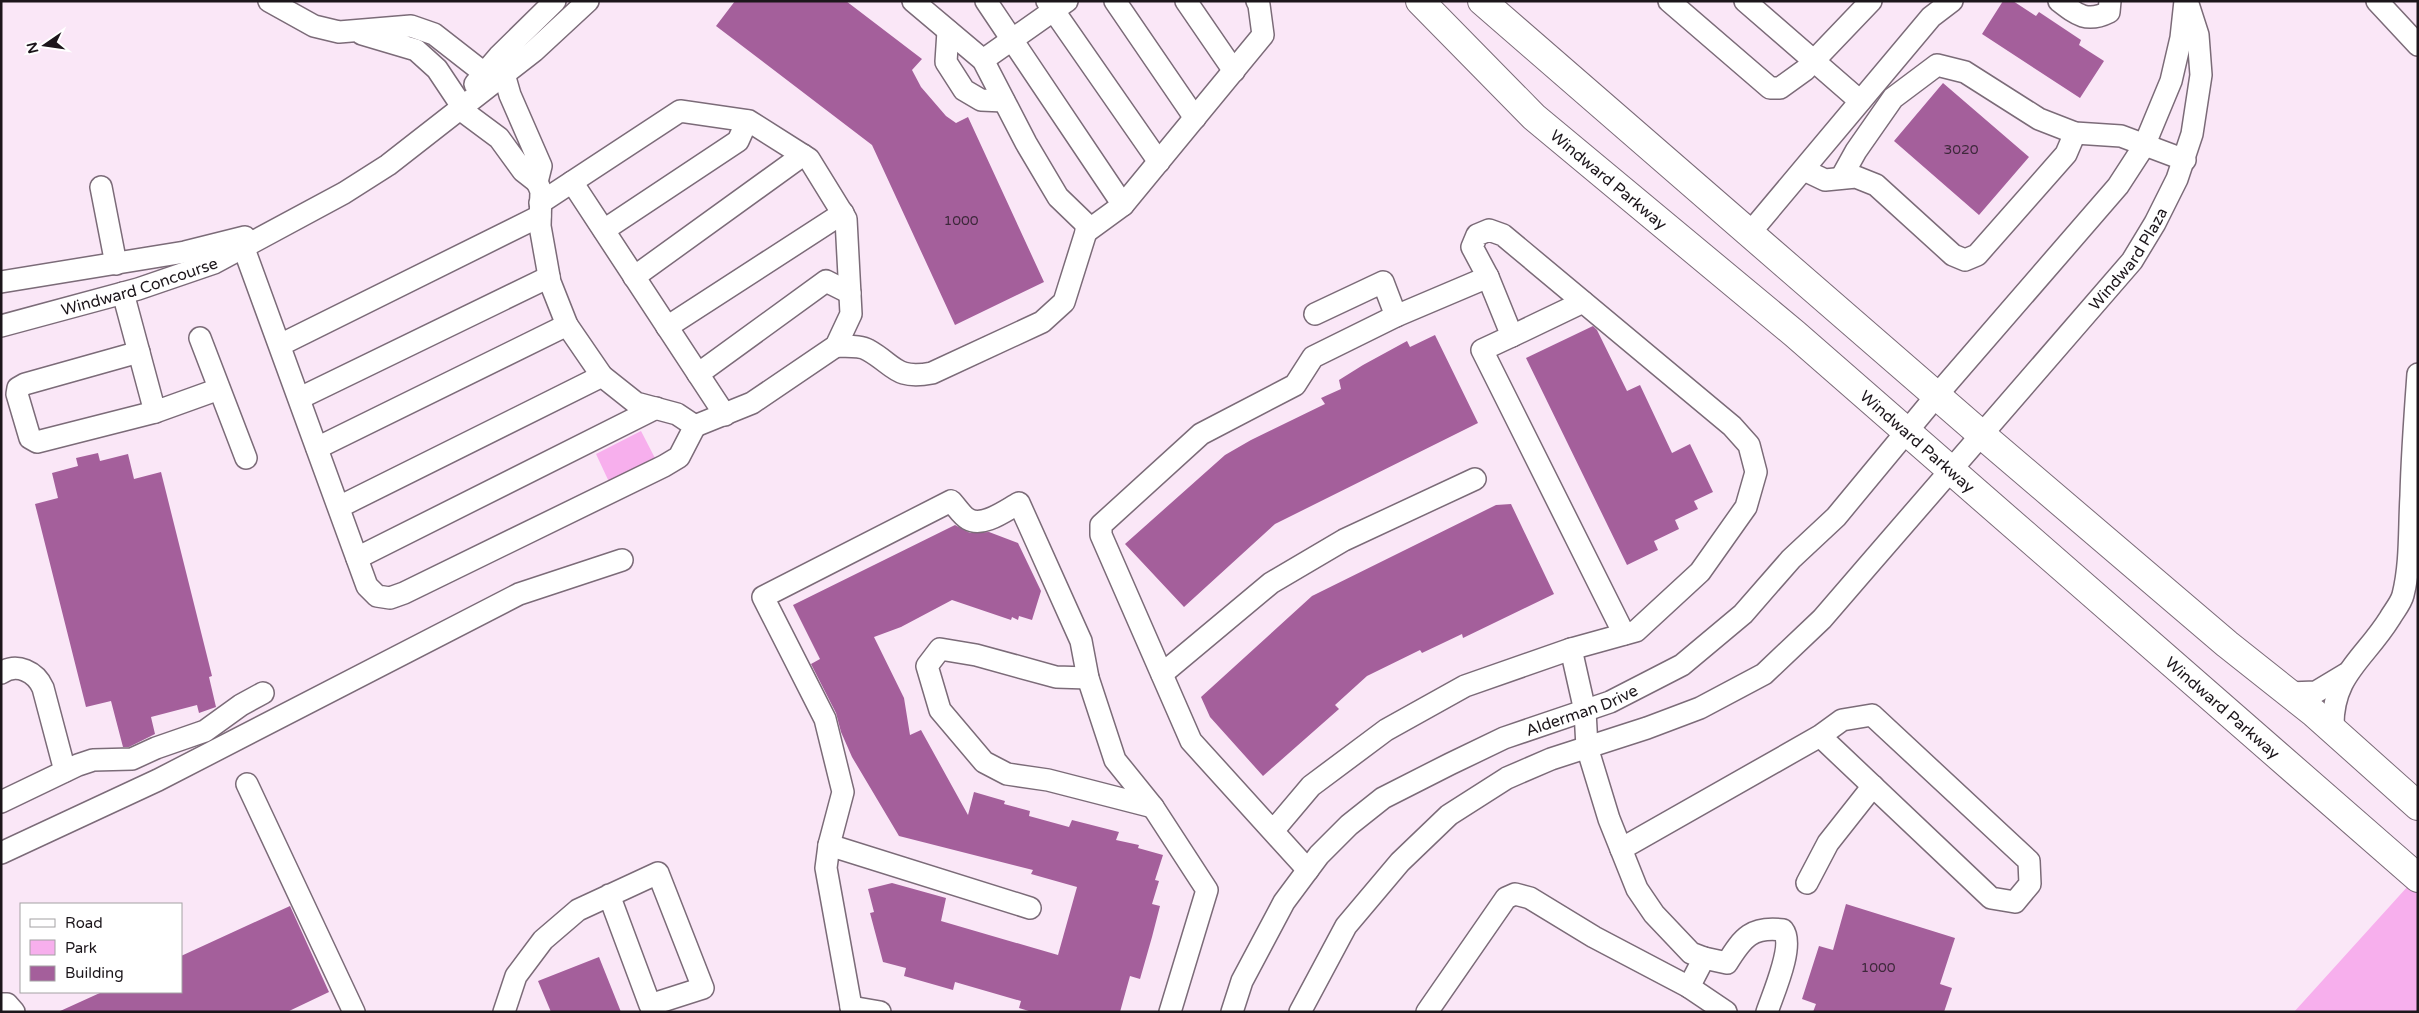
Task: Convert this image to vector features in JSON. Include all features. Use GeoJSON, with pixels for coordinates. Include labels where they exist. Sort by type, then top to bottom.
{"type":"FeatureCollection","features":[{"type":"Feature","properties":{"kind":"main road","name":"Windward Parkway"},"geometry":{"type":"LineString","coordinates":[[1420,1],[1534,117],[1795,334],[2418,878]]}},
{"type":"Feature","properties":{"kind":"main road"},"geometry":{"type":"LineString","coordinates":[[1482,1],[1982,435],[2227,644],[2333,730],[2418,806]]}},
{"type":"Feature","properties":{"kind":"street"},"geometry":{"type":"LineString","coordinates":[[269,1],[291,16],[314,26],[339,32],[411,26],[434,34],[494,74],[510,95],[541,166],[537,182]]}},
{"type":"Feature","properties":{"kind":"street","name":"Windward Concourse"},"geometry":{"type":"LineString","coordinates":[[494,74],[555,1]]}},
{"type":"Feature","properties":{"kind":"street","name":"Windward Concourse"},"geometry":{"type":"LineString","coordinates":[[1,326],[123,293],[214,264],[270,231],[344,193],[388,165],[439,125],[494,74],[588,1]]}},
{"type":"Feature","properties":{"kind":"street"},"geometry":{"type":"LineString","coordinates":[[836,346],[866,348],[893,370],[916,376],[932,373],[1042,322],[1064,302],[1086,232],[1086,224],[1058,197],[1026,143],[983,60],[913,1]]}},
{"type":"Feature","properties":{"kind":"street"},"geometry":{"type":"LineString","coordinates":[[986,1],[1123,205]]}},
{"type":"Feature","properties":{"kind":"street"},"geometry":{"type":"LineString","coordinates":[[1116,1],[1195,118]]}},
{"type":"Feature","properties":{"kind":"street"},"geometry":{"type":"LineString","coordinates":[[1186,1],[1234,71]]}},
{"type":"Feature","properties":{"kind":"street"},"geometry":{"type":"LineString","coordinates":[[1086,232],[1123,205],[1263,35],[1257,1]]}},
{"type":"Feature","properties":{"kind":"street"},"geometry":{"type":"LineString","coordinates":[[1668,1],[1770,88],[1780,88],[1813,61],[1871,1]]}},
{"type":"Feature","properties":{"kind":"street"},"geometry":{"type":"LineString","coordinates":[[1746,1],[1860,101]]}},
{"type":"Feature","properties":{"kind":"street"},"geometry":{"type":"LineString","coordinates":[[1749,234],[1931,17],[1952,1]]}},
{"type":"Feature","properties":{"kind":"street"},"geometry":{"type":"LineString","coordinates":[[2059,1],[2077,15],[2097,18],[2109,12],[2110,1]]}},
{"type":"Feature","properties":{"kind":"street","name":"Windward Plaza"},"geometry":{"type":"LineString","coordinates":[[1938,395],[2118,186],[2144,146],[2171,82],[2181,38],[2186,1]]}},
{"type":"Feature","properties":{"kind":"street","name":"Windward Plaza"},"geometry":{"type":"LineString","coordinates":[[1951,471],[2132,261],[2155,223],[2185,160],[2192,134],[2201,74],[2198,35],[2186,1]]}},
{"type":"Feature","properties":{"kind":"street"},"geometry":{"type":"LineString","coordinates":[[2377,1],[2418,45]]}},
{"type":"Feature","properties":{"kind":"street"},"geometry":{"type":"LineString","coordinates":[[983,60],[1013,39],[1056,4],[1159,162]]}},
{"type":"Feature","properties":{"kind":"street"},"geometry":{"type":"LineString","coordinates":[[355,31],[416,50],[437,70],[459,105],[499,138],[523,171],[537,182],[541,192],[540,210],[549,278],[567,325],[602,376],[636,403],[677,414],[695,426]]}},
{"type":"Feature","properties":{"kind":"street"},"geometry":{"type":"LineString","coordinates":[[948,31],[946,62],[964,90],[981,100],[1004,101]]}},
{"type":"Feature","properties":{"kind":"street"},"geometry":{"type":"LineString","coordinates":[[1841,178],[1856,151],[1893,98],[1937,65],[1965,72],[2038,119],[2075,133],[2121,136],[2185,160]]}},
{"type":"Feature","properties":{"kind":"street"},"geometry":{"type":"LineString","coordinates":[[243,246],[367,586],[376,596],[390,598],[404,593],[664,466],[679,457],[695,426],[752,403],[836,346],[851,314],[846,219],[809,159],[803,155],[748,121],[680,112],[572,182],[540,210],[280,345]]}},
{"type":"Feature","properties":{"kind":"street"},"geometry":{"type":"LineString","coordinates":[[604,230],[738,141],[748,121]]}},
{"type":"Feature","properties":{"kind":"street"},"geometry":{"type":"LineString","coordinates":[[1804,170],[1825,180],[1856,177],[1876,185],[1953,256],[1965,260],[1977,255],[2066,154],[2075,133]]}},
{"type":"Feature","properties":{"kind":"street"},"geometry":{"type":"LineString","coordinates":[[634,276],[803,155]]}},
{"type":"Feature","properties":{"kind":"street"},"geometry":{"type":"LineString","coordinates":[[572,182],[725,414]]}},
{"type":"Feature","properties":{"kind":"street"},"geometry":{"type":"LineString","coordinates":[[101,187],[116,264]]}},
{"type":"Feature","properties":{"kind":"street"},"geometry":{"type":"LineString","coordinates":[[667,327],[843,214]]}},
{"type":"Feature","properties":{"kind":"street"},"geometry":{"type":"LineString","coordinates":[[1272,831],[1311,786],[1386,730],[1465,686],[1572,649],[1636,631],[1700,572],[1746,507],[1756,472],[1749,445],[1732,426],[1503,235],[1489,230],[1477,235],[1472,247],[1488,277],[1512,336]]}},
{"type":"Feature","properties":{"kind":"street","name":"Windward Concourse"},"geometry":{"type":"LineString","coordinates":[[1,282],[185,252],[270,231]]}},
{"type":"Feature","properties":{"kind":"street"},"geometry":{"type":"LineString","coordinates":[[1308,870],[1191,741],[1101,535],[1101,525],[1201,434],[1295,385],[1312,357],[1396,316],[1488,277]]}},
{"type":"Feature","properties":{"kind":"street"},"geometry":{"type":"LineString","coordinates":[[300,398],[549,278]]}},
{"type":"Feature","properties":{"kind":"street"},"geometry":{"type":"LineString","coordinates":[[698,374],[826,281],[850,293]]}},
{"type":"Feature","properties":{"kind":"street"},"geometry":{"type":"LineString","coordinates":[[1315,314],[1383,282],[1396,316]]}},
{"type":"Feature","properties":{"kind":"street"},"geometry":{"type":"LineString","coordinates":[[123,293],[155,412]]}},
{"type":"Feature","properties":{"kind":"street"},"geometry":{"type":"LineString","coordinates":[[1583,302],[1482,350],[1624,634]]}},
{"type":"Feature","properties":{"kind":"street"},"geometry":{"type":"LineString","coordinates":[[317,448],[567,325]]}},
{"type":"Feature","properties":{"kind":"street"},"geometry":{"type":"LineString","coordinates":[[200,338],[246,458]]}},
{"type":"Feature","properties":{"kind":"street"},"geometry":{"type":"LineString","coordinates":[[139,352],[24,384],[18,388],[17,394],[30,438],[37,442],[155,412],[219,389]]}},
{"type":"Feature","properties":{"kind":"street"},"geometry":{"type":"LineString","coordinates":[[2333,730],[2332,711],[2335,698],[2346,674],[2384,627],[2402,598],[2408,569],[2412,454],[2418,374]]}},
{"type":"Feature","properties":{"kind":"street"},"geometry":{"type":"LineString","coordinates":[[339,507],[602,376]]}},
{"type":"Feature","properties":{"kind":"street","name":"Alderman Drive"},"geometry":{"type":"LineString","coordinates":[[1232,1012],[1242,981],[1284,902],[1319,855],[1349,825],[1383,798],[1504,738],[1610,702],[1682,665],[1743,614],[1791,559],[1836,516],[1938,395]]}},
{"type":"Feature","properties":{"kind":"street"},"geometry":{"type":"LineString","coordinates":[[357,558],[656,408]]}},
{"type":"Feature","properties":{"kind":"street"},"geometry":{"type":"LineString","coordinates":[[1300,1012],[1346,926],[1400,862],[1449,815],[1507,778],[1551,759],[1700,708],[1764,674],[1822,618],[1951,471]]}},
{"type":"Feature","properties":{"kind":"street"},"geometry":{"type":"LineString","coordinates":[[1162,674],[1271,583],[1344,540],[1476,479]]}},
{"type":"Feature","properties":{"kind":"street"},"geometry":{"type":"LineString","coordinates":[[880,1012],[851,1010],[826,868],[829,845],[843,792],[825,719],[763,598],[951,501],[968,519],[979,521],[990,518],[1019,503],[1081,641],[1088,678],[1115,760],[1153,807],[1208,890],[1170,1012]]}},
{"type":"Feature","properties":{"kind":"street"},"geometry":{"type":"LineString","coordinates":[[1,853],[158,780],[520,594],[622,560]]}},
{"type":"Feature","properties":{"kind":"street"},"geometry":{"type":"LineString","coordinates":[[1088,678],[1056,677],[976,654],[940,648],[927,666],[940,710],[984,762],[1007,774],[1048,780],[1153,807]]}},
{"type":"Feature","properties":{"kind":"street"},"geometry":{"type":"LineString","coordinates":[[1572,649],[1586,711],[1587,747],[1609,819],[1637,890],[1654,914],[1691,953],[1704,958],[1728,963],[1739,944],[1752,933],[1765,928],[1783,930],[1788,939],[1766,1012]]}},
{"type":"Feature","properties":{"kind":"street"},"geometry":{"type":"LineString","coordinates":[[1,673],[12,668],[32,672],[41,682],[65,771]]}},
{"type":"Feature","properties":{"kind":"street"},"geometry":{"type":"LineString","coordinates":[[2289,693],[2316,692],[2346,674]]}},
{"type":"Feature","properties":{"kind":"street"},"geometry":{"type":"LineString","coordinates":[[1,802],[65,771],[93,760],[132,759],[156,748],[205,731],[241,705],[263,693]]}},
{"type":"Feature","properties":{"kind":"street"},"geometry":{"type":"LineString","coordinates":[[1621,849],[1820,736],[1842,720],[1872,715],[2028,861],[2030,884],[2015,902],[1991,898],[1820,736]]}},
{"type":"Feature","properties":{"kind":"street"},"geometry":{"type":"LineString","coordinates":[[247,784],[354,1012]]}},
{"type":"Feature","properties":{"kind":"street"},"geometry":{"type":"LineString","coordinates":[[1807,883],[1828,843],[1873,786]]}},
{"type":"Feature","properties":{"kind":"street"},"geometry":{"type":"LineString","coordinates":[[829,845],[1030,908]]}},
{"type":"Feature","properties":{"kind":"street"},"geometry":{"type":"LineString","coordinates":[[504,1012],[516,976],[543,940],[578,910],[609,895],[658,872],[703,988],[650,1005],[609,895]]}},
{"type":"Feature","properties":{"kind":"street"},"geometry":{"type":"LineString","coordinates":[[1427,1012],[1506,898],[1515,894],[1530,898],[1594,937],[1689,987],[1726,1012]]}},
{"type":"Feature","properties":{"kind":"street"},"geometry":{"type":"LineString","coordinates":[[1689,987],[1704,958]]}},
{"type":"Feature","properties":{"kind":"street"},"geometry":{"type":"LineString","coordinates":[[1,1004],[6,1004],[14,1012]]}},
{"type":"Feature","properties":{"kind":"green space"},"geometry":{"type":"Polygon","coordinates":[[[641,431],[657,462],[610,484],[596,454],[641,431]]]}},
{"type":"Feature","properties":{"kind":"green space"},"geometry":{"type":"Polygon","coordinates":[[[2418,875],[2418,1012],[2294,1012],[2418,875]]]}},
{"type":"Feature","properties":{"kind":"building"},"geometry":{"type":"Polygon","coordinates":[[[735,1],[846,1],[922,59],[912,70],[921,87],[946,116],[956,123],[968,117],[1044,282],[955,325],[872,145],[716,26],[735,1]]]}},
{"type":"Feature","properties":{"kind":"building"},"geometry":{"type":"Polygon","coordinates":[[[2003,1],[2013,1],[2036,16],[2039,12],[2081,40],[2079,45],[2104,61],[2080,98],[1982,34],[2003,1]]]}},
{"type":"Feature","properties":{"kind":"building"},"geometry":{"type":"Polygon","coordinates":[[[1943,83],[2029,157],[1979,215],[1894,141],[1943,83]]]}},
{"type":"Feature","properties":{"kind":"building"},"geometry":{"type":"Polygon","coordinates":[[[1593,326],[1597,330],[1627,391],[1640,385],[1672,453],[1690,444],[1713,492],[1694,501],[1698,509],[1675,520],[1679,529],[1654,541],[1658,550],[1627,565],[1526,358],[1593,326]]]}},
{"type":"Feature","properties":{"kind":"building"},"geometry":{"type":"Polygon","coordinates":[[[1435,335],[1478,423],[1275,524],[1184,607],[1125,544],[1225,455],[1251,440],[1325,404],[1321,398],[1341,389],[1339,380],[1363,365],[1407,341],[1410,347],[1435,335]]]}},
{"type":"Feature","properties":{"kind":"building"},"geometry":{"type":"Polygon","coordinates":[[[98,453],[100,461],[128,454],[134,479],[161,472],[212,676],[209,677],[216,707],[199,713],[197,705],[151,717],[155,734],[129,747],[123,747],[111,701],[86,707],[35,504],[58,498],[52,473],[78,466],[76,458],[98,453]]]}},
{"type":"Feature","properties":{"kind":"building"},"geometry":{"type":"Polygon","coordinates":[[[1511,504],[1554,594],[1463,638],[1462,634],[1422,653],[1420,650],[1367,676],[1335,705],[1339,709],[1263,776],[1210,717],[1201,697],[1312,596],[1496,505],[1511,504]]]}},
{"type":"Feature","properties":{"kind":"building"},"geometry":{"type":"Polygon","coordinates":[[[955,525],[970,533],[989,532],[1018,543],[1041,591],[1032,620],[1019,616],[1018,620],[1012,617],[1011,620],[952,600],[901,627],[874,637],[904,698],[910,735],[921,730],[968,815],[974,792],[1005,801],[1004,804],[1030,811],[1029,816],[1069,827],[1072,820],[1119,832],[1116,840],[1139,845],[1138,848],[1163,855],[1155,880],[1159,881],[1152,904],[1160,906],[1152,937],[1140,979],[1130,976],[1120,1012],[1032,1012],[1019,1008],[1021,1001],[955,982],[953,990],[904,976],[906,968],[883,962],[870,913],[874,912],[868,889],[892,883],[946,898],[941,921],[1058,955],[1077,887],[1031,874],[1033,870],[899,836],[852,757],[841,732],[836,713],[811,664],[820,659],[793,605],[955,525]]]}},
{"type":"Feature","properties":{"kind":"building"},"geometry":{"type":"Polygon","coordinates":[[[1846,904],[1955,938],[1940,984],[1952,988],[1944,1012],[1813,1012],[1816,1004],[1802,999],[1819,946],[1833,950],[1846,904]]]}},
{"type":"Feature","properties":{"kind":"building"},"geometry":{"type":"Polygon","coordinates":[[[290,906],[329,992],[287,1012],[58,1012],[100,993],[182,993],[182,956],[290,906]]]}},
{"type":"Feature","properties":{"kind":"building"},"geometry":{"type":"Polygon","coordinates":[[[599,957],[621,1012],[551,1012],[538,981],[599,957]]]}}]}
